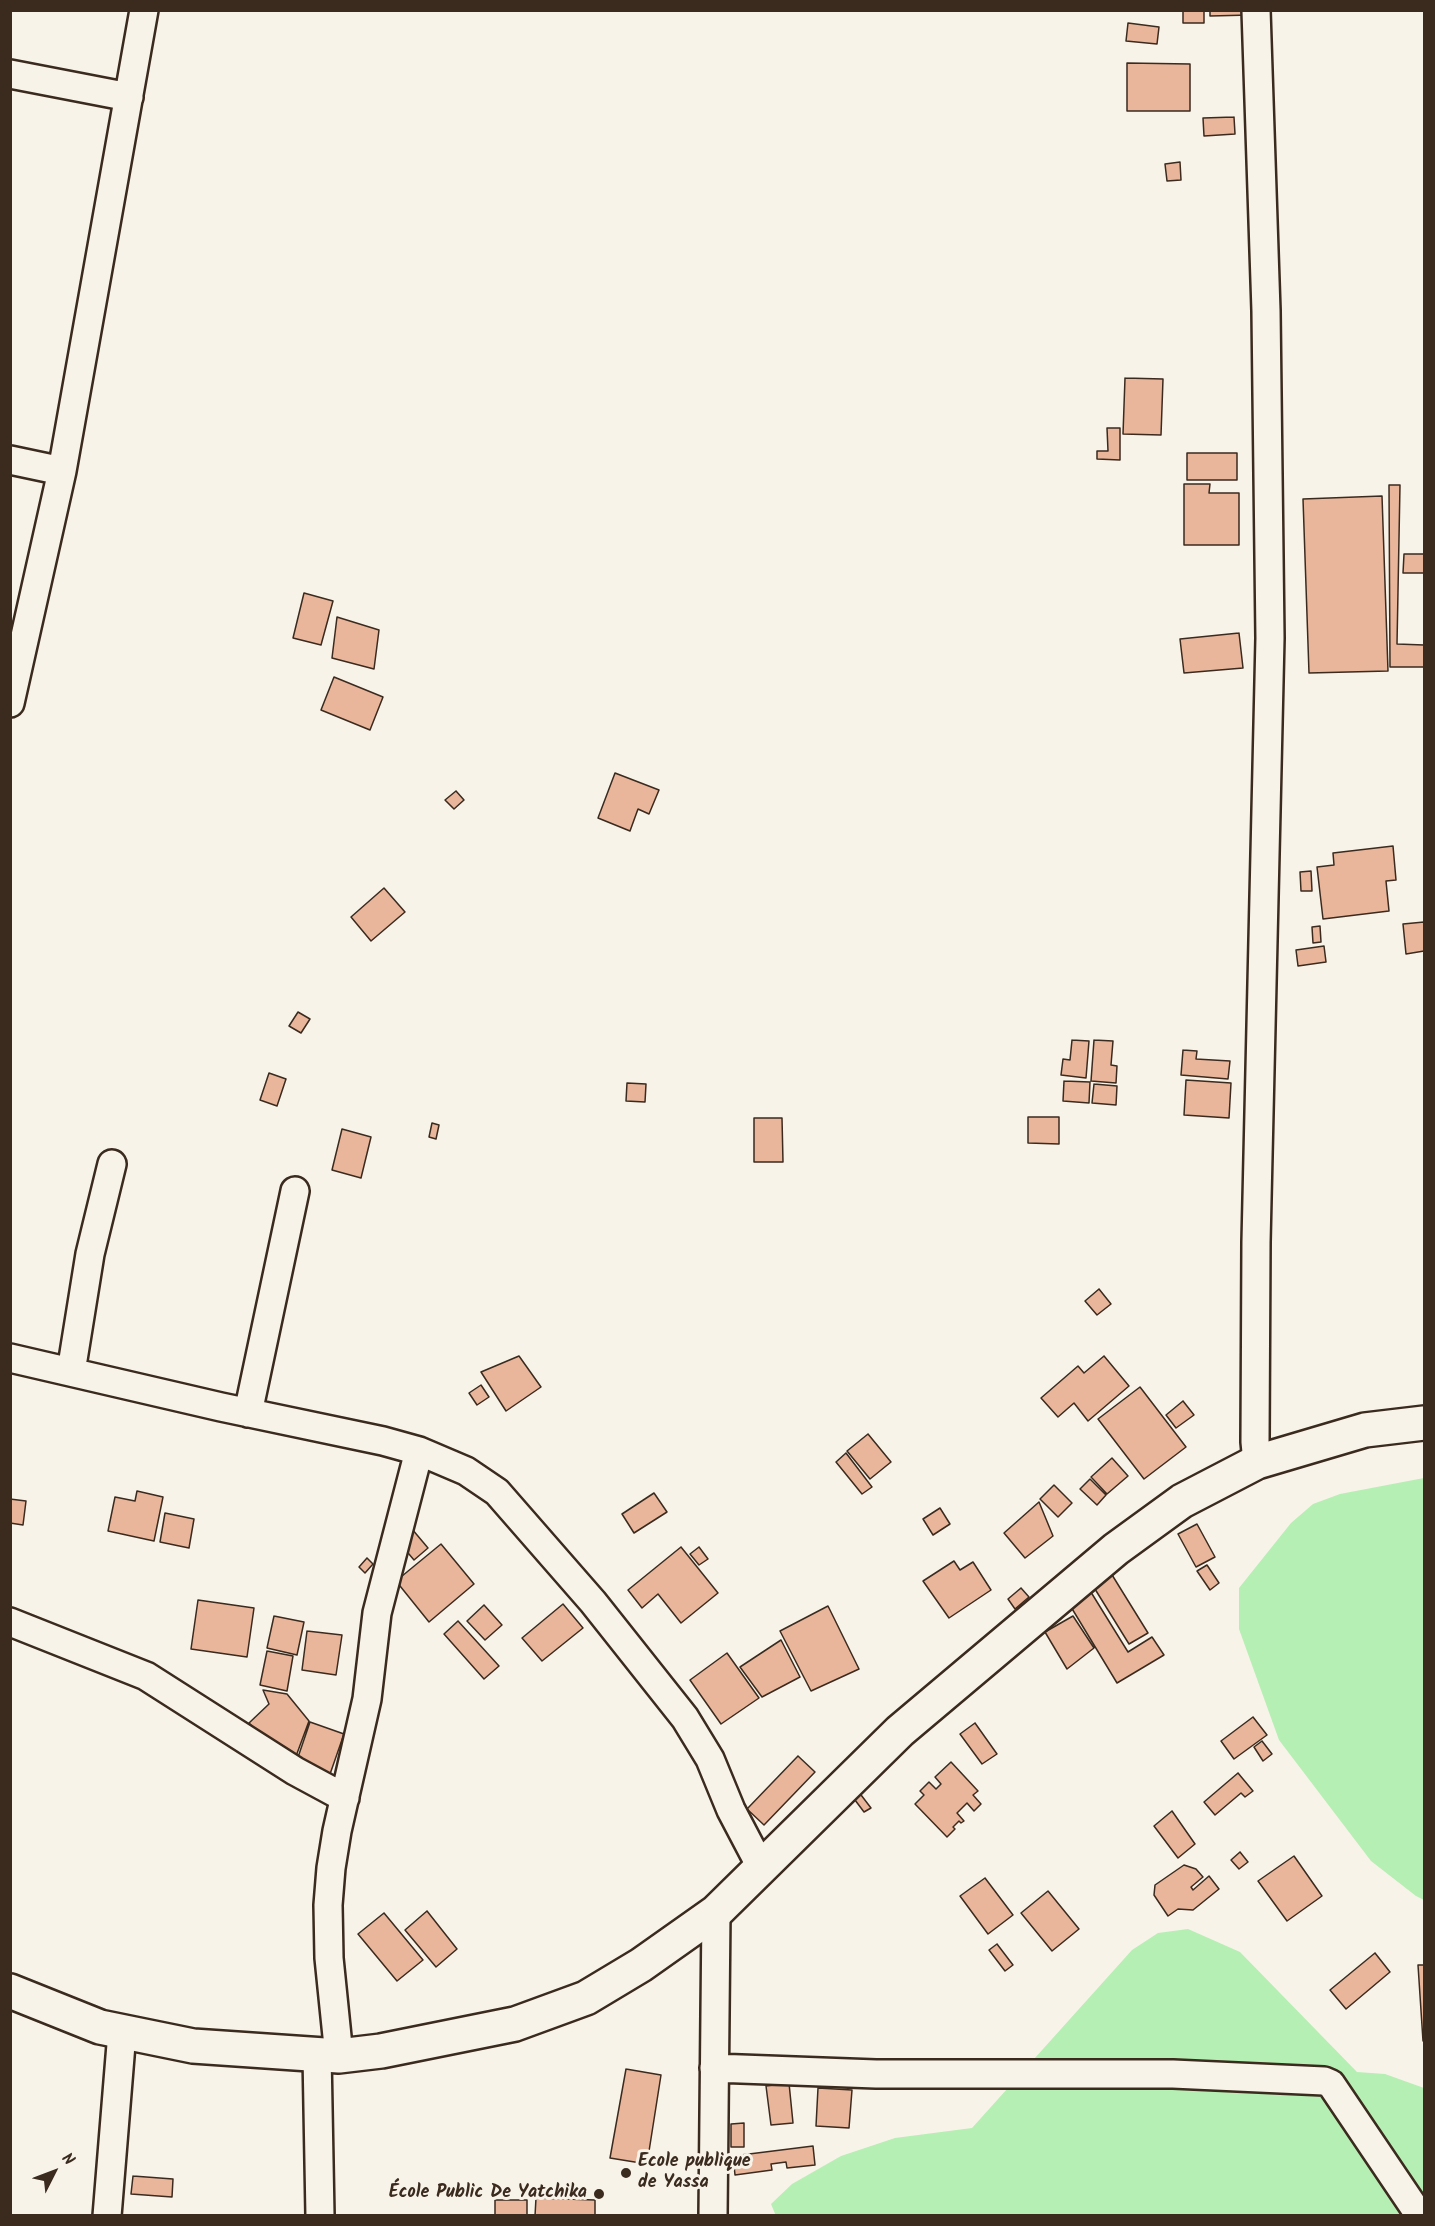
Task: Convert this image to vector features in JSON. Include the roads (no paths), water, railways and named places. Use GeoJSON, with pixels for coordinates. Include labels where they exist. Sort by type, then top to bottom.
{"type":"FeatureCollection","features":[{"type":"Feature","properties":{"kind":"main road"},"geometry":{"type":"LineString","coordinates":[[10,1991],[100,2027],[122,2032],[193,2046],[328,2055],[381,2051],[514,2024],[586,1998],[641,1965],[716,1912],[900,1731],[1116,1549],[1182,1501],[1257,1461],[1365,1430],[1425,1423]]}},
{"type":"Feature","properties":{"kind":"street"},"geometry":{"type":"LineString","coordinates":[[10,703],[62,471],[144,10]]}},
{"type":"Feature","properties":{"kind":"street"},"geometry":{"type":"LineString","coordinates":[[1256,10],[1266,311],[1270,638],[1256,1242],[1255,1442],[1257,1461]]}},
{"type":"Feature","properties":{"kind":"street"},"geometry":{"type":"LineString","coordinates":[[10,74],[129,97]]}},
{"type":"Feature","properties":{"kind":"street"},"geometry":{"type":"LineString","coordinates":[[10,460],[62,471]]}},
{"type":"Feature","properties":{"kind":"street"},"geometry":{"type":"LineString","coordinates":[[70,1372],[90,1254],[112,1164]]}},
{"type":"Feature","properties":{"kind":"street"},"geometry":{"type":"LineString","coordinates":[[248,1413],[295,1191]]}},
{"type":"Feature","properties":{"kind":"street"},"geometry":{"type":"LineString","coordinates":[[10,1358],[248,1413],[383,1441],[419,1451],[466,1471],[497,1492],[593,1602],[699,1738],[730,1810],[761,1867]]}},
{"type":"Feature","properties":{"kind":"street"},"geometry":{"type":"LineString","coordinates":[[320,2216],[328,2055],[328,1905],[331,1868],[367,1699],[377,1613],[419,1451]]}},
{"type":"Feature","properties":{"kind":"street"},"geometry":{"type":"LineString","coordinates":[[10,1622],[146,1676],[295,1771],[345,1798]]}},
{"type":"Feature","properties":{"kind":"street"},"geometry":{"type":"LineString","coordinates":[[713,2216],[716,1912]]}},
{"type":"Feature","properties":{"kind":"street"},"geometry":{"type":"LineString","coordinates":[[107,2216],[122,2032]]}},
{"type":"Feature","properties":{"kind":"street"},"geometry":{"type":"LineString","coordinates":[[714,2068],[876,2074],[1173,2074],[1324,2081],[1331,2084],[1420,2216]]}},
{"type":"Feature","properties":{"kind":"place","name":"Ecole publique de Yassa"},"geometry":{"type":"Point","coordinates":[626,2173]}},
{"type":"Feature","properties":{"kind":"place","name":"École Public De Yatchika"},"geometry":{"type":"Point","coordinates":[599,2194]}}]}
